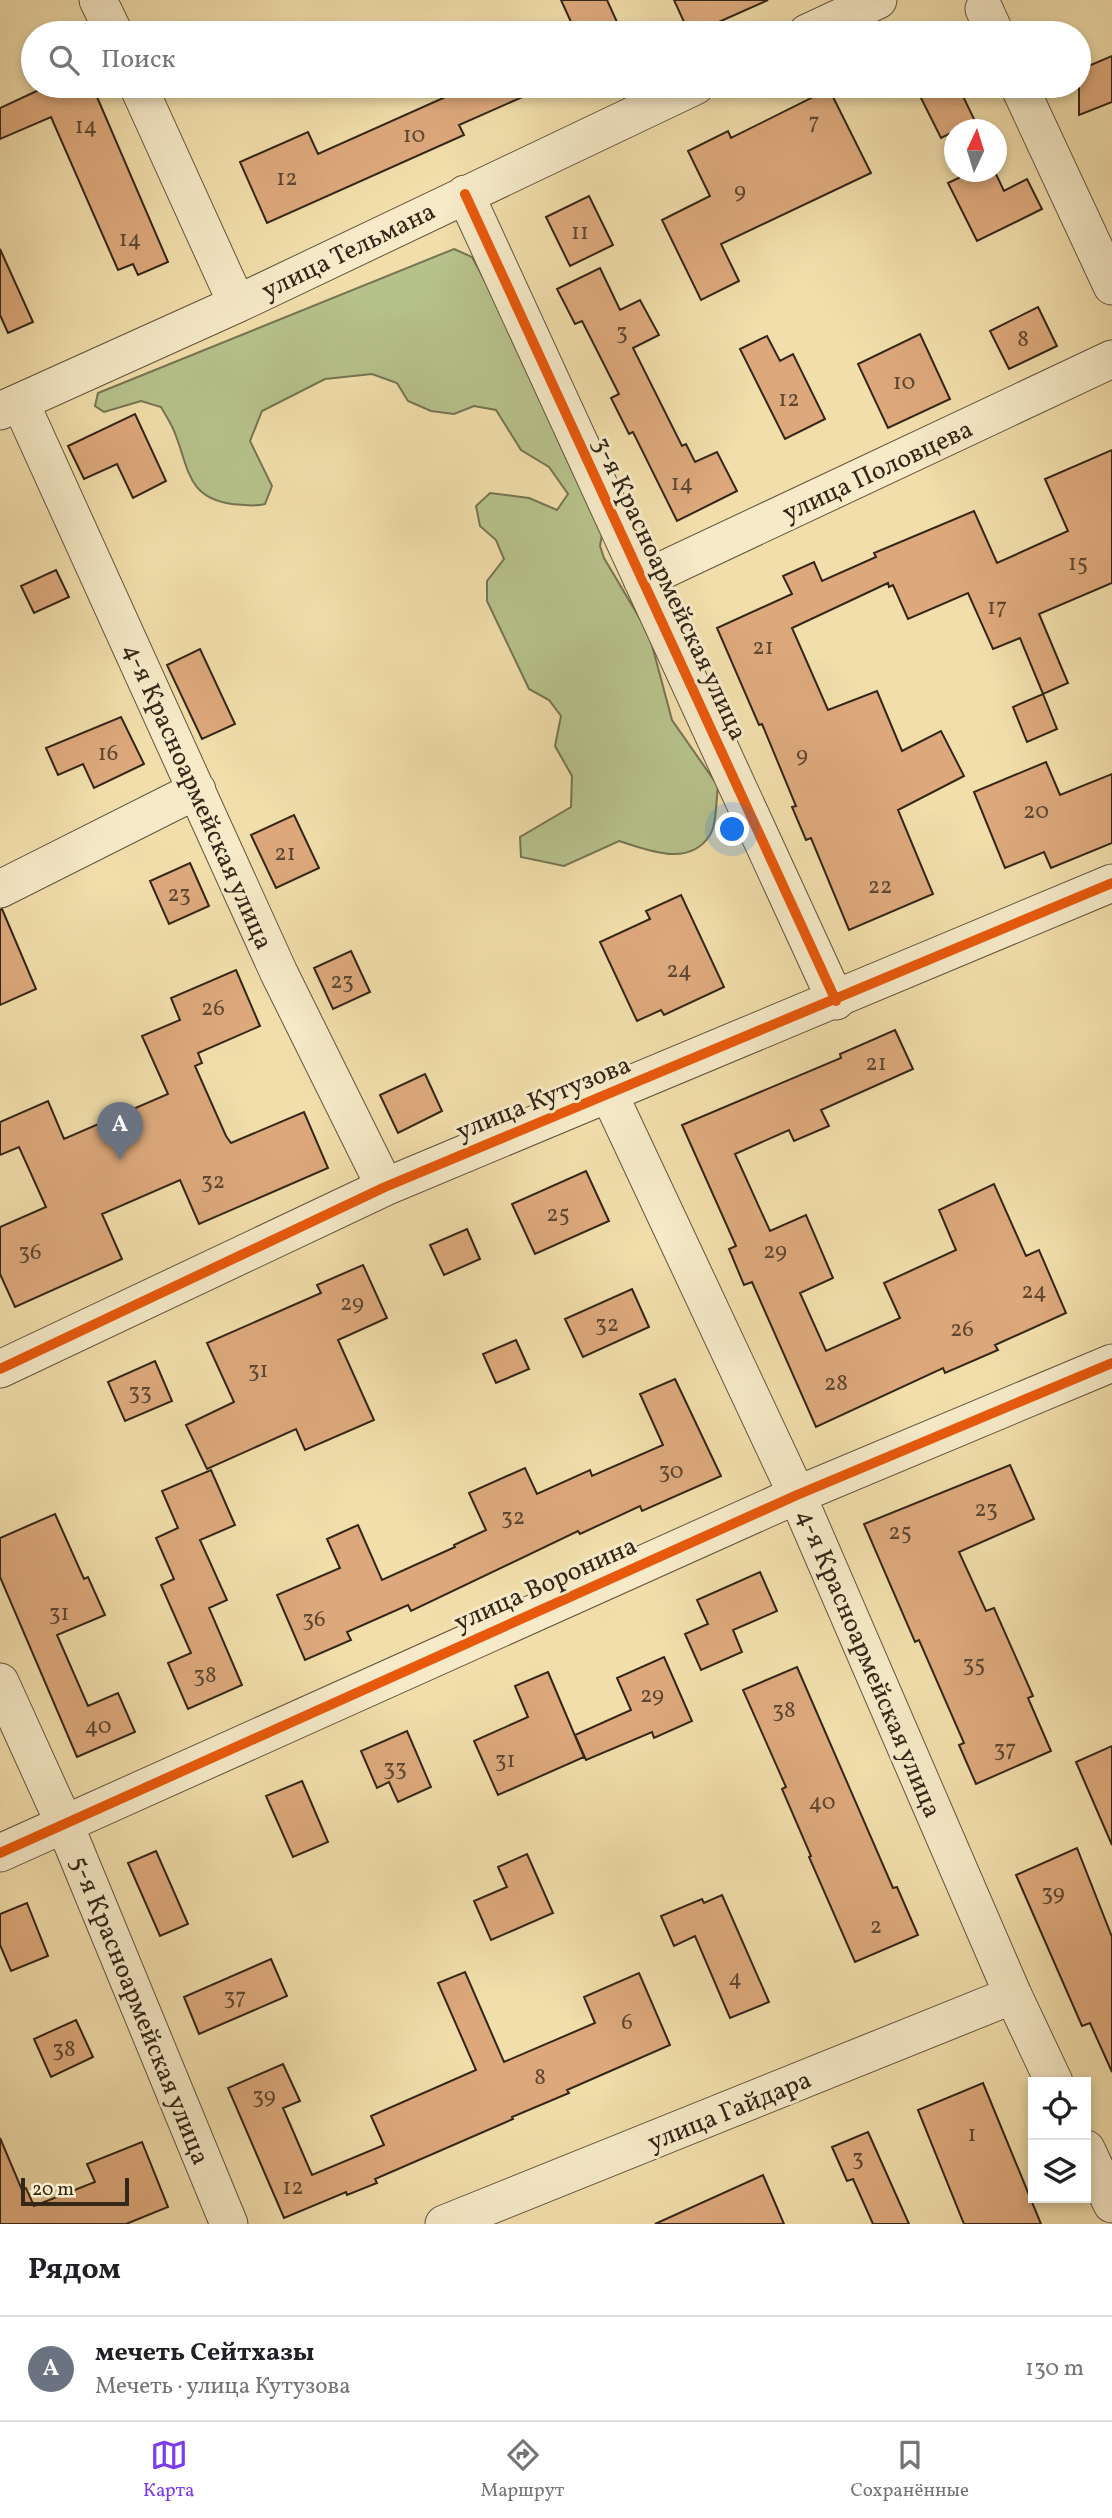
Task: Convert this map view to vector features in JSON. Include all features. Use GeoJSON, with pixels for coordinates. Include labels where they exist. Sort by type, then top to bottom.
{"type":"FeatureCollection","features":[{"type":"Feature","properties":{"kind":"street"},"geometry":{"type":"LineString","coordinates":[[99,0],[109,21]]}},
{"type":"Feature","properties":{"kind":"street"},"geometry":{"type":"LineString","coordinates":[[833,21],[878,0]]}},
{"type":"Feature","properties":{"kind":"street"},"geometry":{"type":"LineString","coordinates":[[143,98],[237,304]]}},
{"type":"Feature","properties":{"kind":"street","name":"улица Тельмана"},"geometry":{"type":"LineString","coordinates":[[10,406],[237,304],[669,98]]}},
{"type":"Feature","properties":{"kind":"street"},"geometry":{"type":"LineString","coordinates":[[1025,98],[1112,286]]}},
{"type":"Feature","properties":{"kind":"street","name":"3-я Красноармейская улица"},"geometry":{"type":"LineString","coordinates":[[465,194],[836,1001]]}},
{"type":"Feature","properties":{"kind":"street","name":"улица Половцева"},"geometry":{"type":"LineString","coordinates":[[642,580],[1112,359]]}},
{"type":"Feature","properties":{"kind":"street","name":"4-я Красноармейская улица"},"geometry":{"type":"LineString","coordinates":[[10,406],[197,790],[279,973],[385,1187]]}},
{"type":"Feature","properties":{"kind":"street"},"geometry":{"type":"LineString","coordinates":[[0,889],[197,790]]}},
{"type":"Feature","properties":{"kind":"street","name":"улица Кутузова"},"geometry":{"type":"LineString","coordinates":[[0,1369],[385,1187],[836,1001],[1112,883]]}},
{"type":"Feature","properties":{"kind":"street","name":"4-я Красноармейская улица"},"geometry":{"type":"LineString","coordinates":[[609,1094],[797,1495],[1013,1995],[1052,2077]]}},
{"type":"Feature","properties":{"kind":"street","name":"улица Воронина"},"geometry":{"type":"LineString","coordinates":[[0,1853],[797,1495],[1112,1363]]}},
{"type":"Feature","properties":{"kind":"street","name":"5-я Красноармейская улица"},"geometry":{"type":"LineString","coordinates":[[0,1682],[64,1823],[229,2224]]}},
{"type":"Feature","properties":{"kind":"street","name":"улица Гайдара"},"geometry":{"type":"LineString","coordinates":[[444,2224],[1013,1995]]}},
{"type":"Feature","properties":{"kind":"street"},"geometry":{"type":"LineString","coordinates":[[1091,2160],[1112,2204]]}},
{"type":"Feature","properties":{"kind":"green space"},"geometry":{"type":"Polygon","coordinates":[[[454,249],[472,257],[607,507],[600,546],[604,558],[649,634],[672,720],[718,786],[715,818],[710,835],[691,851],[668,854],[619,841],[564,866],[521,857],[520,837],[571,807],[572,776],[555,746],[561,716],[549,700],[529,689],[487,601],[487,581],[504,559],[496,540],[480,526],[476,506],[490,493],[529,498],[557,510],[568,494],[549,467],[521,450],[496,410],[474,406],[454,414],[431,411],[408,401],[397,383],[372,374],[325,379],[262,411],[250,441],[272,486],[265,504],[252,506],[217,501],[198,489],[192,481],[175,432],[161,407],[141,401],[104,412],[95,406],[98,393],[454,249]]]}},
{"type":"Feature","properties":{"kind":"building"},"geometry":{"type":"Polygon","coordinates":[[[561,0],[607,0],[617,21],[571,21],[561,0]]]}},
{"type":"Feature","properties":{"kind":"building"},"geometry":{"type":"Polygon","coordinates":[[[674,0],[768,0],[721,21],[684,21],[674,0]]]}},
{"type":"Feature","properties":{"kind":"building"},"geometry":{"type":"Polygon","coordinates":[[[1112,56],[1112,102],[1079,115],[1079,98],[1091,98],[1091,65],[1112,56]]]}},
{"type":"Feature","properties":{"kind":"building"},"geometry":{"type":"Polygon","coordinates":[[[22,98],[97,98],[168,262],[138,275],[133,264],[118,270],[51,117],[0,139],[0,108],[22,98]]]}},
{"type":"Feature","properties":{"kind":"building"},"geometry":{"type":"Polygon","coordinates":[[[443,98],[520,98],[459,125],[464,135],[267,223],[240,162],[308,132],[318,154],[443,98]]]}},
{"type":"Feature","properties":{"kind":"building"},"geometry":{"type":"Polygon","coordinates":[[[811,98],[834,98],[871,173],[721,244],[739,281],[701,300],[662,220],[710,196],[688,151],[728,131],[731,138],[811,98]]]}},
{"type":"Feature","properties":{"kind":"building"},"geometry":{"type":"Polygon","coordinates":[[[921,98],[964,98],[974,119],[944,119],[944,136],[941,138],[921,98]]]}},
{"type":"Feature","properties":{"kind":"building"},"geometry":{"type":"Polygon","coordinates":[[[1027,179],[1042,209],[977,241],[948,183],[1000,182],[1004,191],[1027,179]]]}},
{"type":"Feature","properties":{"kind":"building"},"geometry":{"type":"Polygon","coordinates":[[[589,196],[613,245],[570,266],[546,217],[589,196]]]}},
{"type":"Feature","properties":{"kind":"building"},"geometry":{"type":"Polygon","coordinates":[[[0,249],[33,322],[8,333],[0,315],[0,249]]]}},
{"type":"Feature","properties":{"kind":"building"},"geometry":{"type":"Polygon","coordinates":[[[600,268],[620,310],[640,300],[659,335],[633,348],[682,446],[686,444],[695,462],[717,452],[737,491],[677,521],[633,432],[629,434],[611,398],[619,394],[582,321],[575,324],[557,289],[600,268]]]}},
{"type":"Feature","properties":{"kind":"building"},"geometry":{"type":"Polygon","coordinates":[[[1038,307],[1057,346],[1009,369],[990,331],[1038,307]]]}},
{"type":"Feature","properties":{"kind":"building"},"geometry":{"type":"Polygon","coordinates":[[[920,334],[950,399],[888,428],[858,364],[920,334]]]}},
{"type":"Feature","properties":{"kind":"building"},"geometry":{"type":"Polygon","coordinates":[[[767,336],[780,361],[793,354],[825,419],[785,439],[740,349],[767,336]]]}},
{"type":"Feature","properties":{"kind":"building"},"geometry":{"type":"Polygon","coordinates":[[[135,414],[166,481],[133,498],[117,464],[84,479],[68,446],[135,414]]]}},
{"type":"Feature","properties":{"kind":"building"},"geometry":{"type":"Polygon","coordinates":[[[1112,450],[1112,583],[1039,614],[1068,683],[1043,694],[1020,638],[993,649],[968,593],[908,619],[893,585],[889,587],[888,583],[792,628],[828,710],[877,691],[902,751],[941,731],[964,776],[898,810],[933,894],[849,930],[811,838],[806,840],[792,807],[796,806],[762,724],[759,725],[717,628],[792,594],[783,576],[814,562],[822,581],[876,557],[874,553],[974,511],[997,563],[1068,531],[1045,479],[1112,450]]]}},
{"type":"Feature","properties":{"kind":"building"},"geometry":{"type":"Polygon","coordinates":[[[56,570],[69,597],[34,613],[21,586],[56,570]]]}},
{"type":"Feature","properties":{"kind":"building"},"geometry":{"type":"Polygon","coordinates":[[[200,649],[235,724],[202,739],[167,665],[200,649]]]}},
{"type":"Feature","properties":{"kind":"building"},"geometry":{"type":"Polygon","coordinates":[[[1043,694],[1057,729],[1027,742],[1013,707],[1043,694]]]}},
{"type":"Feature","properties":{"kind":"building"},"geometry":{"type":"Polygon","coordinates":[[[121,717],[144,764],[94,788],[83,764],[58,775],[46,748],[121,717]]]}},
{"type":"Feature","properties":{"kind":"building"},"geometry":{"type":"Polygon","coordinates":[[[1046,762],[1060,795],[1112,774],[1112,843],[1051,868],[1044,852],[1005,868],[974,792],[1046,762]]]}},
{"type":"Feature","properties":{"kind":"building"},"geometry":{"type":"Polygon","coordinates":[[[294,815],[319,868],[276,888],[251,835],[294,815]]]}},
{"type":"Feature","properties":{"kind":"building"},"geometry":{"type":"Polygon","coordinates":[[[190,863],[209,906],[169,924],[150,881],[190,863]]]}},
{"type":"Feature","properties":{"kind":"building"},"geometry":{"type":"Polygon","coordinates":[[[681,895],[724,987],[664,1015],[661,1010],[637,1021],[600,942],[650,919],[646,911],[681,895]]]}},
{"type":"Feature","properties":{"kind":"building"},"geometry":{"type":"Polygon","coordinates":[[[2,909],[36,989],[0,1005],[0,910],[2,909]]]}},
{"type":"Feature","properties":{"kind":"building"},"geometry":{"type":"Polygon","coordinates":[[[351,951],[370,992],[333,1009],[314,968],[351,951]]]}},
{"type":"Feature","properties":{"kind":"building"},"geometry":{"type":"Polygon","coordinates":[[[236,970],[260,1026],[198,1053],[202,1063],[195,1066],[226,1136],[231,1143],[304,1112],[328,1168],[199,1224],[180,1180],[102,1214],[122,1259],[15,1307],[0,1274],[0,1227],[46,1207],[19,1147],[0,1155],[0,1122],[48,1101],[64,1139],[168,1094],[142,1036],[180,1020],[171,998],[236,970]]]}},
{"type":"Feature","properties":{"kind":"building"},"geometry":{"type":"Polygon","coordinates":[[[895,1030],[913,1069],[821,1110],[829,1126],[794,1141],[789,1130],[735,1154],[770,1231],[806,1215],[833,1278],[800,1293],[826,1351],[900,1318],[884,1283],[956,1250],[939,1210],[994,1184],[1026,1256],[1039,1250],[1066,1313],[995,1345],[998,1350],[945,1373],[943,1368],[816,1427],[752,1282],[744,1285],[729,1249],[736,1246],[682,1125],[841,1058],[840,1054],[895,1030]]]}},
{"type":"Feature","properties":{"kind":"building"},"geometry":{"type":"Polygon","coordinates":[[[425,1074],[442,1111],[398,1133],[380,1095],[425,1074]]]}},
{"type":"Feature","properties":{"kind":"building"},"geometry":{"type":"Polygon","coordinates":[[[586,1171],[609,1221],[535,1254],[512,1204],[586,1171]]]}},
{"type":"Feature","properties":{"kind":"building"},"geometry":{"type":"Polygon","coordinates":[[[467,1229],[480,1259],[444,1275],[430,1245],[467,1229]]]}},
{"type":"Feature","properties":{"kind":"building"},"geometry":{"type":"Polygon","coordinates":[[[363,1265],[387,1318],[338,1340],[374,1420],[305,1450],[296,1429],[207,1469],[186,1425],[234,1402],[207,1343],[321,1293],[317,1285],[363,1265]]]}},
{"type":"Feature","properties":{"kind":"building"},"geometry":{"type":"Polygon","coordinates":[[[632,1289],[649,1327],[583,1357],[565,1319],[632,1289]]]}},
{"type":"Feature","properties":{"kind":"building"},"geometry":{"type":"Polygon","coordinates":[[[516,1340],[529,1369],[496,1383],[483,1354],[516,1340]]]}},
{"type":"Feature","properties":{"kind":"building"},"geometry":{"type":"Polygon","coordinates":[[[155,1361],[172,1401],[125,1421],[108,1382],[155,1361]]]}},
{"type":"Feature","properties":{"kind":"building"},"geometry":{"type":"Polygon","coordinates":[[[675,1379],[721,1476],[642,1511],[640,1506],[580,1534],[578,1531],[411,1611],[408,1605],[347,1632],[351,1640],[305,1660],[277,1595],[340,1568],[327,1539],[358,1525],[382,1580],[455,1547],[454,1545],[486,1530],[469,1493],[525,1468],[537,1494],[590,1470],[592,1476],[663,1445],[640,1394],[675,1379]]]}},
{"type":"Feature","properties":{"kind":"building"},"geometry":{"type":"Polygon","coordinates":[[[1010,1465],[1034,1519],[959,1552],[986,1611],[994,1608],[1033,1696],[1028,1698],[1051,1751],[976,1784],[959,1745],[964,1743],[919,1640],[915,1642],[864,1524],[1010,1465]]]}},
{"type":"Feature","properties":{"kind":"building"},"geometry":{"type":"Polygon","coordinates":[[[211,1470],[235,1525],[200,1540],[227,1600],[209,1608],[242,1685],[188,1709],[168,1663],[191,1653],[161,1585],[174,1579],[156,1538],[178,1528],[162,1491],[211,1470]]]}},
{"type":"Feature","properties":{"kind":"building"},"geometry":{"type":"Polygon","coordinates":[[[55,1514],[84,1579],[88,1577],[105,1615],[57,1635],[88,1706],[118,1693],[135,1732],[77,1757],[0,1577],[0,1538],[55,1514]]]}},
{"type":"Feature","properties":{"kind":"building"},"geometry":{"type":"Polygon","coordinates":[[[760,1572],[777,1611],[733,1630],[742,1652],[701,1670],[685,1634],[708,1624],[697,1600],[760,1572]]]}},
{"type":"Feature","properties":{"kind":"building"},"geometry":{"type":"Polygon","coordinates":[[[664,1657],[692,1721],[654,1738],[652,1732],[586,1760],[575,1735],[631,1710],[617,1678],[664,1657]]]}},
{"type":"Feature","properties":{"kind":"building"},"geometry":{"type":"Polygon","coordinates":[[[797,1667],[893,1888],[897,1887],[918,1935],[855,1962],[782,1789],[786,1787],[743,1690],[797,1667]]]}},
{"type":"Feature","properties":{"kind":"building"},"geometry":{"type":"Polygon","coordinates":[[[548,1672],[584,1757],[498,1795],[474,1741],[528,1717],[515,1686],[548,1672]]]}},
{"type":"Feature","properties":{"kind":"building"},"geometry":{"type":"Polygon","coordinates":[[[407,1731],[431,1787],[398,1802],[389,1782],[377,1788],[361,1751],[407,1731]]]}},
{"type":"Feature","properties":{"kind":"building"},"geometry":{"type":"Polygon","coordinates":[[[1112,1746],[1112,1845],[1076,1762],[1112,1746]]]}},
{"type":"Feature","properties":{"kind":"building"},"geometry":{"type":"Polygon","coordinates":[[[302,1781],[328,1842],[293,1857],[266,1796],[302,1781]]]}},
{"type":"Feature","properties":{"kind":"building"},"geometry":{"type":"Polygon","coordinates":[[[1077,1848],[1112,1937],[1112,2072],[1090,2023],[1082,2026],[1016,1875],[1077,1848]]]}},
{"type":"Feature","properties":{"kind":"building"},"geometry":{"type":"Polygon","coordinates":[[[156,1851],[188,1924],[160,1936],[128,1863],[156,1851]]]}},
{"type":"Feature","properties":{"kind":"building"},"geometry":{"type":"Polygon","coordinates":[[[527,1854],[553,1913],[491,1940],[474,1901],[507,1887],[498,1867],[527,1854]]]}},
{"type":"Feature","properties":{"kind":"building"},"geometry":{"type":"Polygon","coordinates":[[[722,1895],[769,2002],[730,2018],[695,1936],[674,1946],[661,1916],[702,1899],[704,1903],[722,1895]]]}},
{"type":"Feature","properties":{"kind":"building"},"geometry":{"type":"Polygon","coordinates":[[[27,1903],[48,1956],[11,1971],[0,1945],[0,1914],[27,1903]]]}},
{"type":"Feature","properties":{"kind":"building"},"geometry":{"type":"Polygon","coordinates":[[[271,1959],[287,1996],[199,2034],[184,1997],[271,1959]]]}},
{"type":"Feature","properties":{"kind":"building"},"geometry":{"type":"Polygon","coordinates":[[[465,1972],[504,2062],[595,2023],[584,1997],[639,1973],[670,2045],[567,2090],[569,2093],[512,2117],[513,2119],[375,2179],[377,2183],[347,2195],[346,2192],[284,2218],[228,2088],[283,2064],[300,2101],[283,2108],[312,2175],[384,2145],[371,2116],[476,2070],[438,1983],[465,1972]]]}},
{"type":"Feature","properties":{"kind":"building"},"geometry":{"type":"Polygon","coordinates":[[[76,2020],[93,2057],[51,2077],[34,2039],[76,2020]]]}},
{"type":"Feature","properties":{"kind":"building"},"geometry":{"type":"Polygon","coordinates":[[[983,2083],[1028,2192],[1028,2203],[1032,2203],[1041,2224],[964,2224],[918,2110],[983,2083]]]}},
{"type":"Feature","properties":{"kind":"building"},"geometry":{"type":"Polygon","coordinates":[[[868,2132],[909,2224],[873,2224],[853,2179],[847,2181],[832,2147],[868,2132]]]}},
{"type":"Feature","properties":{"kind":"building"},"geometry":{"type":"Polygon","coordinates":[[[0,2138],[22,2190],[26,2188],[34,2206],[95,2182],[87,2164],[142,2142],[168,2207],[126,2224],[0,2224],[0,2138]]]}},
{"type":"Feature","properties":{"kind":"building"},"geometry":{"type":"Polygon","coordinates":[[[763,2175],[784,2224],[655,2224],[763,2175]]]}},
{"type":"Feature","properties":{"kind":"cycle path"},"geometry":{"type":"LineString","coordinates":[[465,194],[836,1001]]}},
{"type":"Feature","properties":{"kind":"cycle path"},"geometry":{"type":"LineString","coordinates":[[0,1369],[385,1187],[1112,883]]}},
{"type":"Feature","properties":{"kind":"cycle path"},"geometry":{"type":"LineString","coordinates":[[0,1853],[797,1495],[1112,1363]]}},
{"type":"Feature","properties":{"kind":"place","name":"мечеть Сейтхазы"},"geometry":{"type":"Point","coordinates":[120,1160]}}]}
